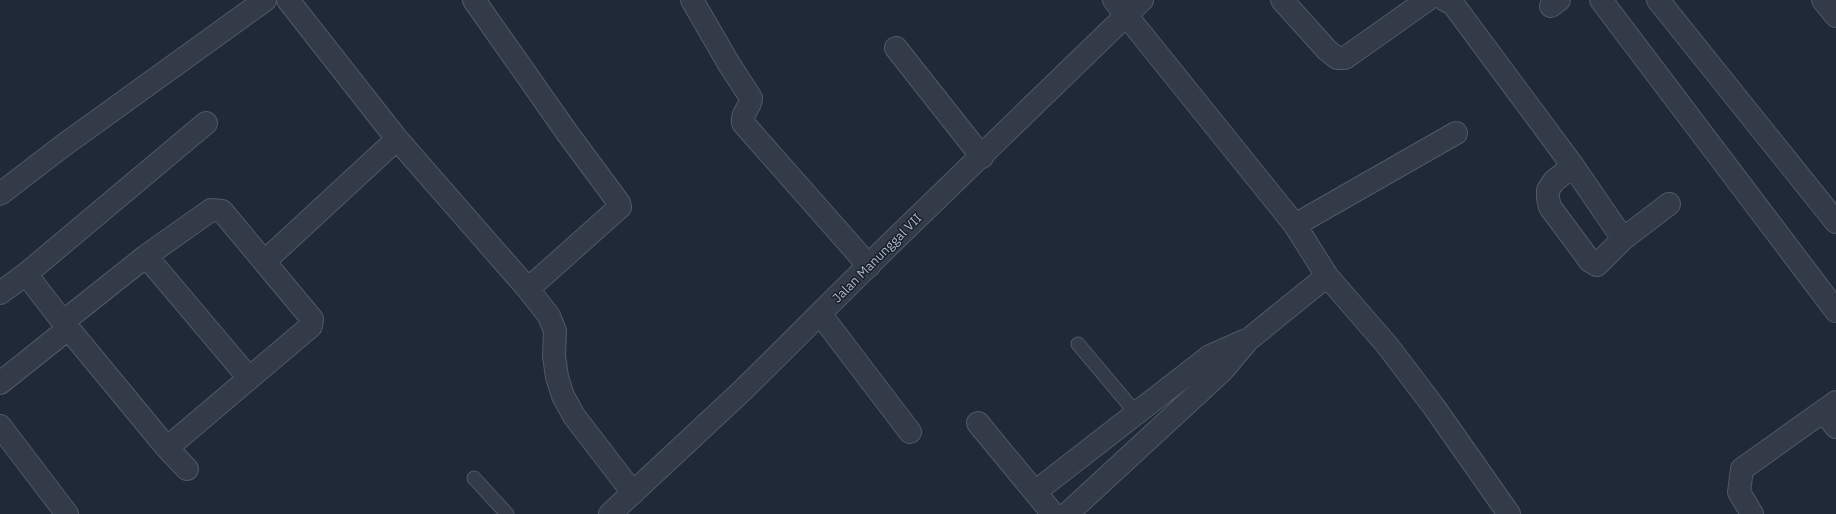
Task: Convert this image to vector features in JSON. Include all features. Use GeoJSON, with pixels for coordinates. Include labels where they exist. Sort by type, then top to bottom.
{"type":"FeatureCollection","features":[{"type":"Feature","properties":{"kind":"street"},"geometry":{"type":"LineString","coordinates":[[0,194],[64,145],[265,0]]}},
{"type":"Feature","properties":{"kind":"street"},"geometry":{"type":"LineString","coordinates":[[288,0],[397,139],[528,289],[549,316],[555,331],[555,363],[563,396],[574,416],[633,493]]}},
{"type":"Feature","properties":{"kind":"street"},"geometry":{"type":"LineString","coordinates":[[474,0],[568,134],[619,203],[620,207],[528,289]]}},
{"type":"Feature","properties":{"kind":"street"},"geometry":{"type":"LineString","coordinates":[[692,0],[729,64],[751,98],[751,104],[743,117],[743,123],[869,266]]}},
{"type":"Feature","properties":{"kind":"street"},"geometry":{"type":"LineString","coordinates":[[1282,0],[1327,50],[1337,58],[1345,58],[1427,0]]}},
{"type":"Feature","properties":{"kind":"street"},"geometry":{"type":"LineString","coordinates":[[1445,0],[1452,4],[1573,166],[1623,239]]}},
{"type":"Feature","properties":{"kind":"street"},"geometry":{"type":"LineString","coordinates":[[1601,0],[1836,311]]}},
{"type":"Feature","properties":{"kind":"street"},"geometry":{"type":"LineString","coordinates":[[1658,0],[1836,222]]}},
{"type":"Feature","properties":{"kind":"street"},"geometry":{"type":"LineString","coordinates":[[1822,0],[1836,16]]}},
{"type":"Feature","properties":{"kind":"street"},"geometry":{"type":"LineString","coordinates":[[1127,5],[1295,225],[1327,276],[1387,345],[1434,407],[1509,514]]}},
{"type":"Feature","properties":{"kind":"street","name":"Jalan Manunggal VII"},"geometry":{"type":"LineString","coordinates":[[610,514],[821,315],[869,266],[982,157],[1040,98],[1127,5]]}},
{"type":"Feature","properties":{"kind":"street"},"geometry":{"type":"LineString","coordinates":[[896,48],[982,157]]}},
{"type":"Feature","properties":{"kind":"street"},"geometry":{"type":"LineString","coordinates":[[0,293],[26,274],[206,123]]}},
{"type":"Feature","properties":{"kind":"street"},"geometry":{"type":"LineString","coordinates":[[1295,225],[1456,134]]}},
{"type":"Feature","properties":{"kind":"street"},"geometry":{"type":"LineString","coordinates":[[265,261],[397,139]]}},
{"type":"Feature","properties":{"kind":"street"},"geometry":{"type":"LineString","coordinates":[[1573,166],[1554,181],[1548,190],[1550,207],[1590,261],[1597,265],[1623,239],[1668,204]]}},
{"type":"Feature","properties":{"kind":"street"},"geometry":{"type":"LineString","coordinates":[[0,383],[146,256],[207,213],[215,210],[222,211],[310,316],[312,322],[308,329],[167,448]]}},
{"type":"Feature","properties":{"kind":"street"},"geometry":{"type":"LineString","coordinates":[[146,256],[249,378]]}},
{"type":"Feature","properties":{"kind":"street"},"geometry":{"type":"LineString","coordinates":[[26,274],[167,448],[187,469]]}},
{"type":"Feature","properties":{"kind":"street"},"geometry":{"type":"LineString","coordinates":[[1067,514],[1222,371],[1248,340],[1327,276]]}},
{"type":"Feature","properties":{"kind":"street"},"geometry":{"type":"LineString","coordinates":[[821,315],[910,432]]}},
{"type":"Feature","properties":{"kind":"street"},"geometry":{"type":"LineString","coordinates":[[1035,492],[1210,356],[1248,340]]}},
{"type":"Feature","properties":{"kind":"street"},"geometry":{"type":"LineString","coordinates":[[1752,514],[1739,492],[1742,469],[1832,413]]}},
{"type":"Feature","properties":{"kind":"street"},"geometry":{"type":"LineString","coordinates":[[978,423],[1053,514]]}},
{"type":"Feature","properties":{"kind":"street"},"geometry":{"type":"LineString","coordinates":[[0,426],[67,514]]}},
{"type":"Feature","properties":{"kind":"lane"},"geometry":{"type":"LineString","coordinates":[[1078,344],[1136,413]]}},
{"type":"Feature","properties":{"kind":"lane"},"geometry":{"type":"LineString","coordinates":[[474,478],[507,514]]}}]}
